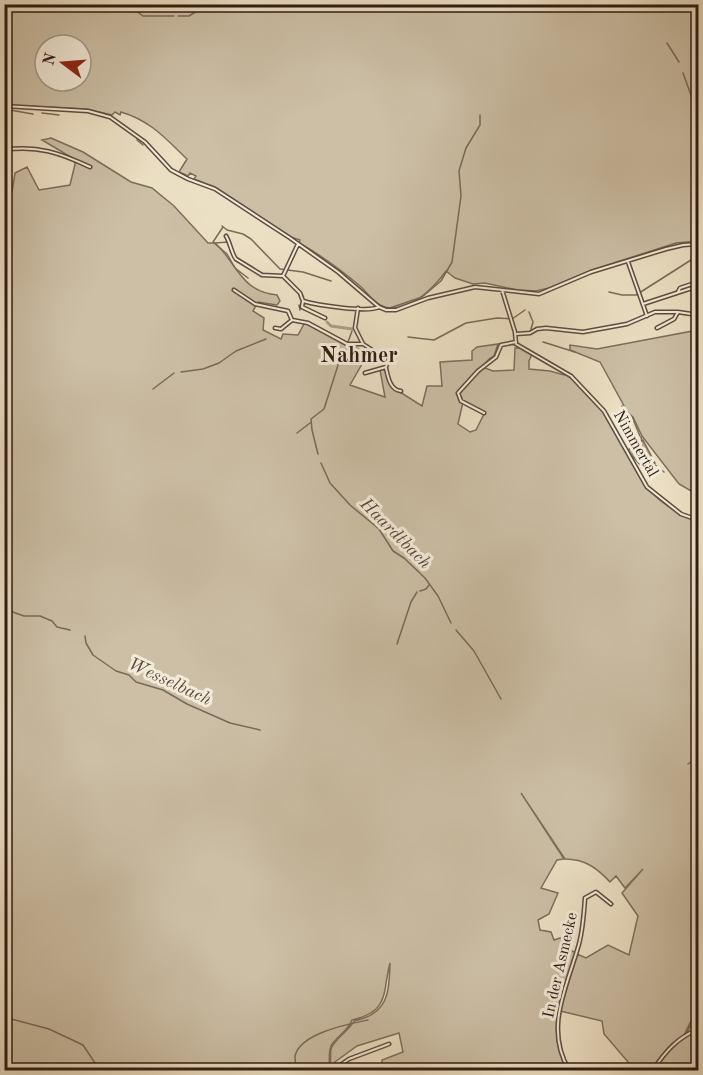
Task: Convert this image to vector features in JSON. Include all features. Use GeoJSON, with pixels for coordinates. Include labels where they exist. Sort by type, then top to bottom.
{"type":"FeatureCollection","features":[{"type":"Feature","properties":{"kind":"street"},"geometry":{"type":"LineString","coordinates":[[4,106],[88,111],[104,115],[138,137],[171,170],[196,183],[215,189],[338,272],[379,307],[386,310],[396,310],[428,298],[476,287],[539,294],[591,272],[676,246],[699,244]]}},
{"type":"Feature","properties":{"kind":"street"},"geometry":{"type":"LineString","coordinates":[[4,150],[30,147],[43,149],[90,167]]}},
{"type":"Feature","properties":{"kind":"street"},"geometry":{"type":"LineString","coordinates":[[226,236],[236,259],[262,275],[283,276],[300,293],[303,301],[302,307],[325,318]]}},
{"type":"Feature","properties":{"kind":"street"},"geometry":{"type":"LineString","coordinates":[[283,276],[298,244]]}},
{"type":"Feature","properties":{"kind":"street"},"geometry":{"type":"LineString","coordinates":[[628,261],[647,316]]}},
{"type":"Feature","properties":{"kind":"street"},"geometry":{"type":"LineString","coordinates":[[678,292],[680,288],[699,282]]}},
{"type":"Feature","properties":{"kind":"street"},"geometry":{"type":"LineString","coordinates":[[643,304],[699,286]]}},
{"type":"Feature","properties":{"kind":"street"},"geometry":{"type":"LineString","coordinates":[[234,290],[255,304],[288,311],[292,320]]}},
{"type":"Feature","properties":{"kind":"street"},"geometry":{"type":"LineString","coordinates":[[484,413],[461,401],[458,393],[478,371],[496,357],[501,345],[516,342],[516,334],[502,290]]}},
{"type":"Feature","properties":{"kind":"street"},"geometry":{"type":"LineString","coordinates":[[303,301],[358,308],[375,309],[379,307]]}},
{"type":"Feature","properties":{"kind":"street"},"geometry":{"type":"LineString","coordinates":[[358,308],[355,328],[363,344],[387,359],[386,367],[393,387],[401,391]]}},
{"type":"Feature","properties":{"kind":"street"},"geometry":{"type":"LineString","coordinates":[[516,334],[530,333],[546,327],[586,331],[627,324],[654,312],[699,315]]}},
{"type":"Feature","properties":{"kind":"street"},"geometry":{"type":"LineString","coordinates":[[657,328],[674,319],[678,312]]}},
{"type":"Feature","properties":{"kind":"street"},"geometry":{"type":"LineString","coordinates":[[275,328],[281,329],[292,320],[308,323],[348,345],[363,344]]}},
{"type":"Feature","properties":{"kind":"street","name":"Nimmertal"},"geometry":{"type":"LineString","coordinates":[[516,342],[571,376],[604,411],[647,486],[681,514],[699,520]]}},
{"type":"Feature","properties":{"kind":"street"},"geometry":{"type":"LineString","coordinates":[[365,373],[386,367]]}},
{"type":"Feature","properties":{"kind":"street","name":"In der Asmecke"},"geometry":{"type":"LineString","coordinates":[[569,1071],[562,1056],[557,1019],[581,936],[585,898],[596,892],[611,904]]}},
{"type":"Feature","properties":{"kind":"street"},"geometry":{"type":"LineString","coordinates":[[653,1071],[668,1048],[699,1029]]}},
{"type":"Feature","properties":{"kind":"street"},"geometry":{"type":"LineString","coordinates":[[333,1071],[349,1059],[389,1044]]}},
{"type":"Feature","properties":{"kind":"shaded area"},"geometry":{"type":"Polygon","coordinates":[[[4,5],[698,5],[698,241],[676,243],[536,291],[517,290],[485,283],[473,284],[455,278],[446,271],[420,298],[403,306],[385,307],[374,301],[360,286],[338,269],[299,243],[300,240],[291,237],[215,187],[194,179],[196,176],[190,173],[188,176],[179,172],[187,159],[157,131],[141,120],[121,112],[120,115],[115,112],[112,115],[86,109],[5,105],[4,5]]]}},
{"type":"Feature","properties":{"kind":"shaded area"},"geometry":{"type":"Polygon","coordinates":[[[51,138],[83,152],[131,182],[152,188],[174,206],[208,243],[215,243],[223,251],[247,282],[255,288],[277,295],[280,301],[277,305],[258,302],[253,311],[264,318],[263,330],[281,339],[283,334],[298,335],[304,324],[309,324],[347,346],[365,350],[362,364],[350,385],[385,397],[380,370],[385,368],[392,387],[422,406],[427,386],[442,386],[440,362],[472,360],[472,351],[477,347],[498,344],[494,356],[482,367],[493,371],[514,370],[515,348],[522,348],[532,354],[529,369],[564,375],[566,373],[605,412],[649,489],[661,501],[698,521],[698,1007],[684,1035],[668,1048],[652,1070],[635,1070],[604,1034],[602,1021],[560,1011],[577,954],[586,958],[608,945],[629,955],[638,916],[622,893],[643,869],[625,888],[616,876],[610,882],[590,865],[565,859],[521,793],[564,859],[557,860],[541,888],[558,893],[549,914],[538,920],[540,930],[551,932],[554,940],[563,937],[563,946],[576,953],[558,1012],[557,1042],[568,1070],[520,1070],[516,1065],[504,1070],[370,1070],[382,1065],[382,1060],[403,1052],[399,1033],[357,1046],[335,1062],[336,1067],[330,1070],[331,1049],[335,1042],[354,1021],[374,1013],[384,1001],[389,984],[390,963],[379,1006],[373,1012],[352,1020],[333,1042],[330,1052],[329,1070],[5,1070],[4,196],[12,192],[15,173],[27,167],[39,190],[70,185],[76,160],[42,140],[51,138]],[[463,402],[458,424],[470,432],[476,430],[485,412],[463,402]]]}},
{"type":"Feature","properties":{"kind":"shaded area"},"geometry":{"type":"Polygon","coordinates":[[[698,330],[698,495],[679,484],[642,436],[600,362],[570,350],[570,345],[597,349],[698,330]]]}},
{"type":"Feature","properties":{"kind":"shaded area"},"geometry":{"type":"Polygon","coordinates":[[[643,440],[655,463],[643,468],[628,451],[643,440]]]}},
{"type":"Feature","properties":{"kind":"shaded area"},"geometry":{"type":"Polygon","coordinates":[[[698,1011],[698,1070],[654,1070],[669,1049],[685,1036],[698,1011]]]}},
{"type":"Feature","properties":{"kind":"waterway"},"geometry":{"type":"LineString","coordinates":[[127,4],[143,16],[174,16]]}},
{"type":"Feature","properties":{"kind":"waterway"},"geometry":{"type":"LineString","coordinates":[[178,16],[189,16],[208,4]]}},
{"type":"Feature","properties":{"kind":"waterway"},"geometry":{"type":"LineString","coordinates":[[667,43],[679,62]]}},
{"type":"Feature","properties":{"kind":"waterway"},"geometry":{"type":"LineString","coordinates":[[683,73],[696,109],[698,165]]}},
{"type":"Feature","properties":{"kind":"waterway","name":"Nahmer"},"geometry":{"type":"LineString","coordinates":[[4,109],[33,114]]}},
{"type":"Feature","properties":{"kind":"waterway","name":"Nahmer"},"geometry":{"type":"LineString","coordinates":[[42,113],[59,115]]}},
{"type":"Feature","properties":{"kind":"waterway"},"geometry":{"type":"LineString","coordinates":[[384,308],[422,297],[441,281],[452,262],[461,196],[459,171],[466,148],[480,125],[480,115]]}},
{"type":"Feature","properties":{"kind":"waterway","name":"Nahmer"},"geometry":{"type":"LineString","coordinates":[[137,140],[143,145]]}},
{"type":"Feature","properties":{"kind":"waterway","name":"Nahmer"},"geometry":{"type":"LineString","coordinates":[[222,226],[251,239],[280,269],[303,272],[331,281]]}},
{"type":"Feature","properties":{"kind":"waterway"},"geometry":{"type":"LineString","coordinates":[[223,227],[213,242],[227,254],[235,268],[248,278]]}},
{"type":"Feature","properties":{"kind":"waterway"},"geometry":{"type":"LineString","coordinates":[[215,243],[228,242]]}},
{"type":"Feature","properties":{"kind":"waterway"},"geometry":{"type":"LineString","coordinates":[[609,292],[636,295],[698,257]]}},
{"type":"Feature","properties":{"kind":"waterway"},"geometry":{"type":"LineString","coordinates":[[299,305],[300,310]]}},
{"type":"Feature","properties":{"kind":"waterway","name":"Nahmer"},"geometry":{"type":"LineString","coordinates":[[408,337],[434,340],[466,323],[497,318],[512,319],[525,310]]}},
{"type":"Feature","properties":{"kind":"waterway"},"geometry":{"type":"LineString","coordinates":[[529,312],[533,322],[531,329]]}},
{"type":"Feature","properties":{"kind":"waterway"},"geometry":{"type":"LineString","coordinates":[[327,322],[331,326],[352,329]]}},
{"type":"Feature","properties":{"kind":"waterway","name":"Haardtbach"},"geometry":{"type":"LineString","coordinates":[[348,342],[352,331]]}},
{"type":"Feature","properties":{"kind":"waterway"},"geometry":{"type":"LineString","coordinates":[[181,372],[203,369],[219,363],[236,351],[266,339]]}},
{"type":"Feature","properties":{"kind":"waterway"},"geometry":{"type":"LineString","coordinates":[[543,342],[575,352]]}},
{"type":"Feature","properties":{"kind":"waterway","name":"Haardtbach"},"geometry":{"type":"LineString","coordinates":[[318,454],[311,419],[324,409],[340,359],[348,347]]}},
{"type":"Feature","properties":{"kind":"waterway"},"geometry":{"type":"LineString","coordinates":[[153,389],[174,373]]}},
{"type":"Feature","properties":{"kind":"waterway"},"geometry":{"type":"LineString","coordinates":[[622,406],[632,417],[640,436]]}},
{"type":"Feature","properties":{"kind":"waterway"},"geometry":{"type":"LineString","coordinates":[[297,433],[310,423]]}},
{"type":"Feature","properties":{"kind":"waterway"},"geometry":{"type":"LineString","coordinates":[[641,437],[642,441]]}},
{"type":"Feature","properties":{"kind":"waterway","name":"Haardtbach"},"geometry":{"type":"LineString","coordinates":[[321,463],[330,483],[350,505],[379,529],[393,551],[425,578],[438,596],[451,623]]}},
{"type":"Feature","properties":{"kind":"waterway"},"geometry":{"type":"LineString","coordinates":[[654,464],[664,472]]}},
{"type":"Feature","properties":{"kind":"waterway"},"geometry":{"type":"LineString","coordinates":[[420,591],[429,585]]}},
{"type":"Feature","properties":{"kind":"waterway"},"geometry":{"type":"LineString","coordinates":[[397,644],[411,602],[417,592]]}},
{"type":"Feature","properties":{"kind":"waterway","name":"Wesselbach"},"geometry":{"type":"LineString","coordinates":[[4,609],[24,616],[40,616],[52,621],[57,627],[70,630]]}},
{"type":"Feature","properties":{"kind":"waterway","name":"Haardtbach"},"geometry":{"type":"LineString","coordinates":[[456,630],[474,651],[501,699]]}},
{"type":"Feature","properties":{"kind":"waterway","name":"Wesselbach"},"geometry":{"type":"LineString","coordinates":[[85,636],[93,655],[116,671],[129,675],[136,682],[163,690],[187,704],[230,723],[260,730]]}},
{"type":"Feature","properties":{"kind":"waterway"},"geometry":{"type":"LineString","coordinates":[[688,764],[698,757]]}},
{"type":"Feature","properties":{"kind":"waterway"},"geometry":{"type":"LineString","coordinates":[[4,1017],[49,1029],[83,1045],[95,1063],[109,1070]]}},
{"type":"Feature","properties":{"kind":"waterway"},"geometry":{"type":"LineString","coordinates":[[296,1070],[295,1056],[306,1041],[326,1031],[368,1020]]}},
{"type":"Feature","properties":{"kind":"district","name":"Nahmer"},"geometry":{"type":"Point","coordinates":[359,354]}}]}
